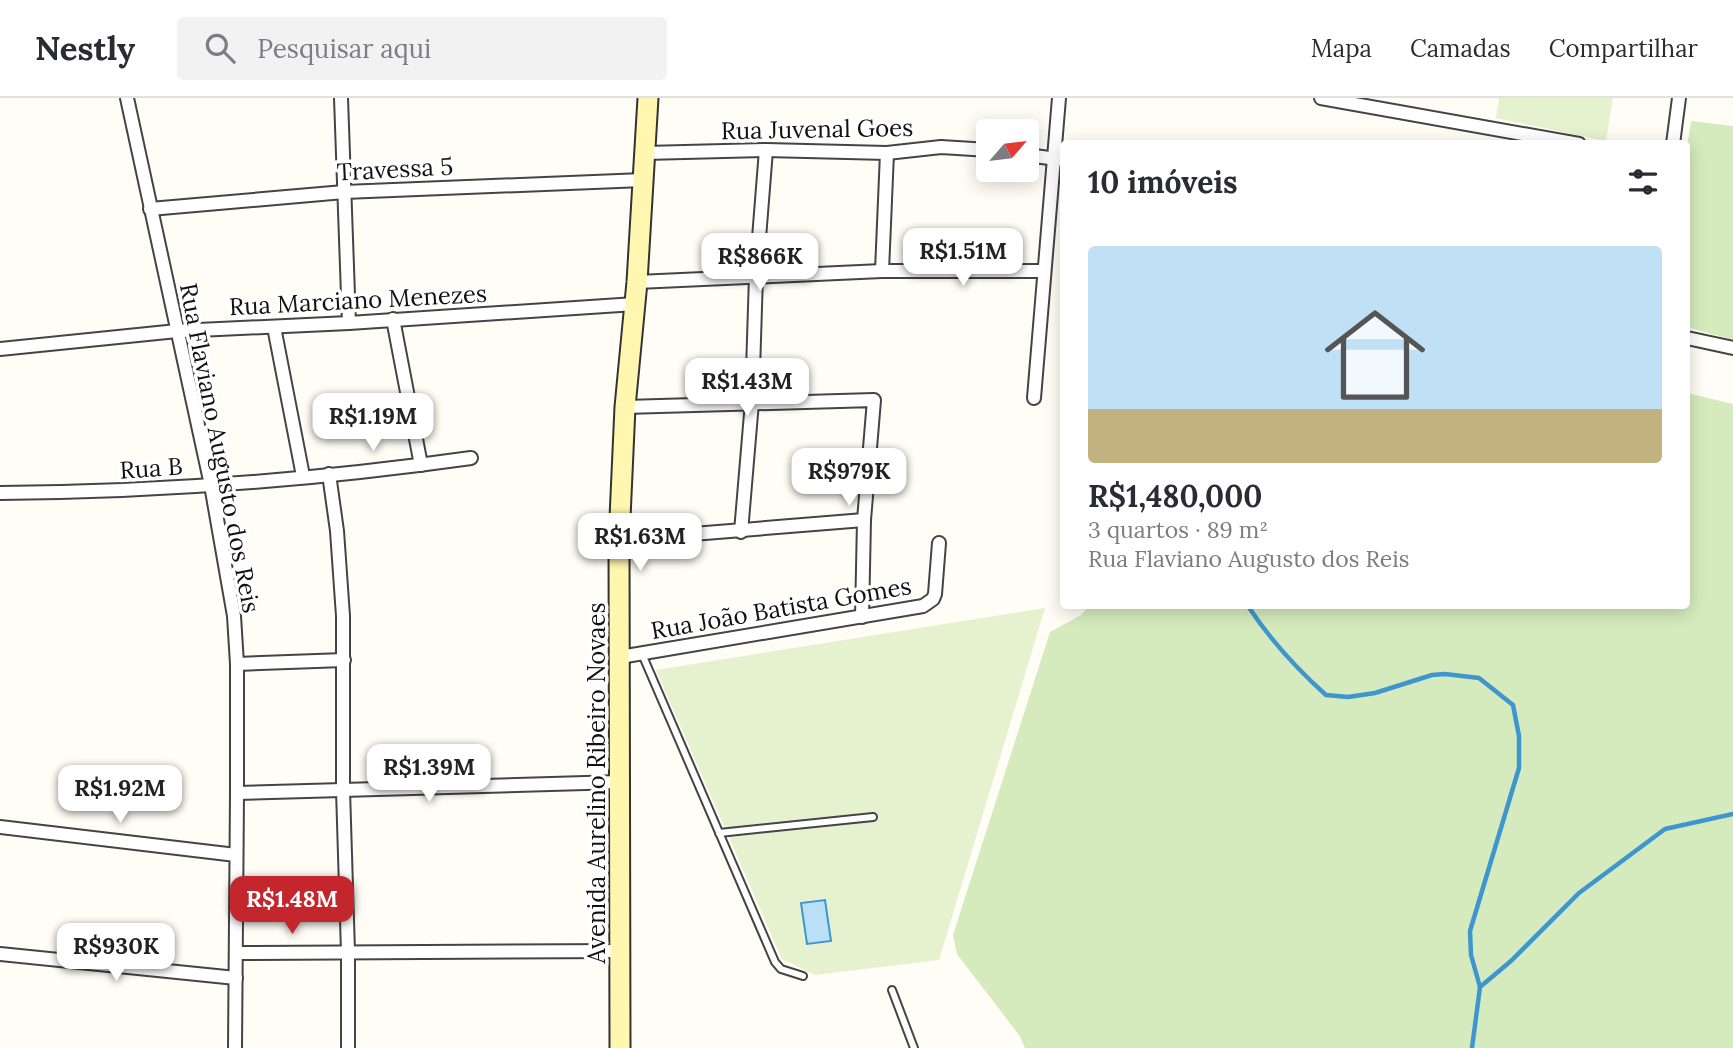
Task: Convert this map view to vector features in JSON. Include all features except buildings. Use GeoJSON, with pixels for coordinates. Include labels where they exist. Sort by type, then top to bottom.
{"type":"FeatureCollection","features":[{"type":"Feature","properties":{"kind":"street","name":"Rua Flaviano Augusto dos Reis"},"geometry":{"type":"LineString","coordinates":[[127,98],[211,485],[234,616],[237,664],[235,1048]]}},
{"type":"Feature","properties":{"kind":"street"},"geometry":{"type":"LineString","coordinates":[[341,98],[349,323]]}},
{"type":"Feature","properties":{"kind":"street","name":"Avenida Aurelino Ribeiro Novaes"},"geometry":{"type":"LineString","coordinates":[[620,1048],[619,540],[625,407],[637,282],[648,98]]}},
{"type":"Feature","properties":{"kind":"street"},"geometry":{"type":"LineString","coordinates":[[1034,398],[1044,271],[1059,160],[1059,98]]}},
{"type":"Feature","properties":{"kind":"street"},"geometry":{"type":"LineString","coordinates":[[1674,140],[1679,98]]}},
{"type":"Feature","properties":{"kind":"street"},"geometry":{"type":"LineString","coordinates":[[1328,99],[1557,140]]}},
{"type":"Feature","properties":{"kind":"street","name":"Rua Juvenal Goes"},"geometry":{"type":"LineString","coordinates":[[645,153],[766,150],[887,153],[941,147],[976,149]]}},
{"type":"Feature","properties":{"kind":"street"},"geometry":{"type":"LineString","coordinates":[[741,532],[752,401],[756,276],[766,150]]}},
{"type":"Feature","properties":{"kind":"street"},"geometry":{"type":"LineString","coordinates":[[882,271],[887,153]]}},
{"type":"Feature","properties":{"kind":"street"},"geometry":{"type":"LineString","coordinates":[[1040,157],[1059,160]]}},
{"type":"Feature","properties":{"kind":"street","name":"Travessa 5"},"geometry":{"type":"LineString","coordinates":[[150,209],[344,192],[642,180]]}},
{"type":"Feature","properties":{"kind":"street"},"geometry":{"type":"LineString","coordinates":[[637,282],[882,271],[1044,271]]}},
{"type":"Feature","properties":{"kind":"street","name":"Rua Marciano Menezes"},"geometry":{"type":"LineString","coordinates":[[0,349],[177,331],[349,323],[635,303]]}},
{"type":"Feature","properties":{"kind":"street"},"geometry":{"type":"LineString","coordinates":[[393,319],[421,465]]}},
{"type":"Feature","properties":{"kind":"street"},"geometry":{"type":"LineString","coordinates":[[274,327],[303,476]]}},
{"type":"Feature","properties":{"kind":"street"},"geometry":{"type":"LineString","coordinates":[[1690,339],[1733,348]]}},
{"type":"Feature","properties":{"kind":"street"},"geometry":{"type":"LineString","coordinates":[[625,407],[752,401],[875,400],[864,520],[862,617]]}},
{"type":"Feature","properties":{"kind":"street","name":"Rua B"},"geometry":{"type":"LineString","coordinates":[[0,493],[116,492],[211,485],[421,465],[471,457]]}},
{"type":"Feature","properties":{"kind":"street"},"geometry":{"type":"LineString","coordinates":[[329,474],[344,616],[343,790],[348,1048]]}},
{"type":"Feature","properties":{"kind":"street"},"geometry":{"type":"LineString","coordinates":[[619,540],[864,520]]}},
{"type":"Feature","properties":{"kind":"street","name":"Rua João Batista Gomes"},"geometry":{"type":"LineString","coordinates":[[620,657],[928,604],[935,594],[939,543]]}},
{"type":"Feature","properties":{"kind":"street"},"geometry":{"type":"LineString","coordinates":[[237,664],[344,660]]}},
{"type":"Feature","properties":{"kind":"street"},"geometry":{"type":"LineString","coordinates":[[237,793],[621,782]]}},
{"type":"Feature","properties":{"kind":"street"},"geometry":{"type":"LineString","coordinates":[[0,826],[236,855]]}},
{"type":"Feature","properties":{"kind":"street"},"geometry":{"type":"LineString","coordinates":[[236,953],[621,951]]}},
{"type":"Feature","properties":{"kind":"street"},"geometry":{"type":"LineString","coordinates":[[0,954],[236,978]]}},
{"type":"Feature","properties":{"kind":"lane"},"geometry":{"type":"LineString","coordinates":[[642,654],[775,962],[781,970],[803,976]]}},
{"type":"Feature","properties":{"kind":"lane"},"geometry":{"type":"LineString","coordinates":[[719,833],[873,817]]}},
{"type":"Feature","properties":{"kind":"lane"},"geometry":{"type":"LineString","coordinates":[[892,990],[914,1048]]}},
{"type":"Feature","properties":{"kind":"green space"},"geometry":{"type":"Polygon","coordinates":[[[1499,98],[1613,98],[1606,140],[1496,118],[1499,98]]]}},
{"type":"Feature","properties":{"kind":"green space"},"geometry":{"type":"Polygon","coordinates":[[[1691,121],[1733,126],[1733,340],[1690,328],[1688,140],[1691,121]]]}},
{"type":"Feature","properties":{"kind":"green space"},"geometry":{"type":"Polygon","coordinates":[[[1690,394],[1733,404],[1733,1048],[1025,1048],[1019,1035],[957,954],[953,935],[1050,632],[1081,615],[1086,609],[1690,609],[1690,394]]]}},
{"type":"Feature","properties":{"kind":"green space"},"geometry":{"type":"Polygon","coordinates":[[[1045,608],[939,960],[815,975],[782,959],[656,670],[1045,608]]]}},
{"type":"Feature","properties":{"kind":"water"},"geometry":{"type":"Polygon","coordinates":[[[825,900],[831,941],[807,944],[801,903],[825,900]]]}},
{"type":"Feature","properties":{"kind":"waterway"},"geometry":{"type":"LineString","coordinates":[[1250,609],[1284,653],[1326,695],[1348,697],[1375,693],[1432,675],[1445,674],[1479,678],[1513,705],[1519,736],[1519,768],[1470,931],[1471,955],[1480,987]]}},
{"type":"Feature","properties":{"kind":"waterway"},"geometry":{"type":"LineString","coordinates":[[1472,1048],[1480,987],[1511,961],[1579,893],[1665,829],[1733,814]]}}]}
